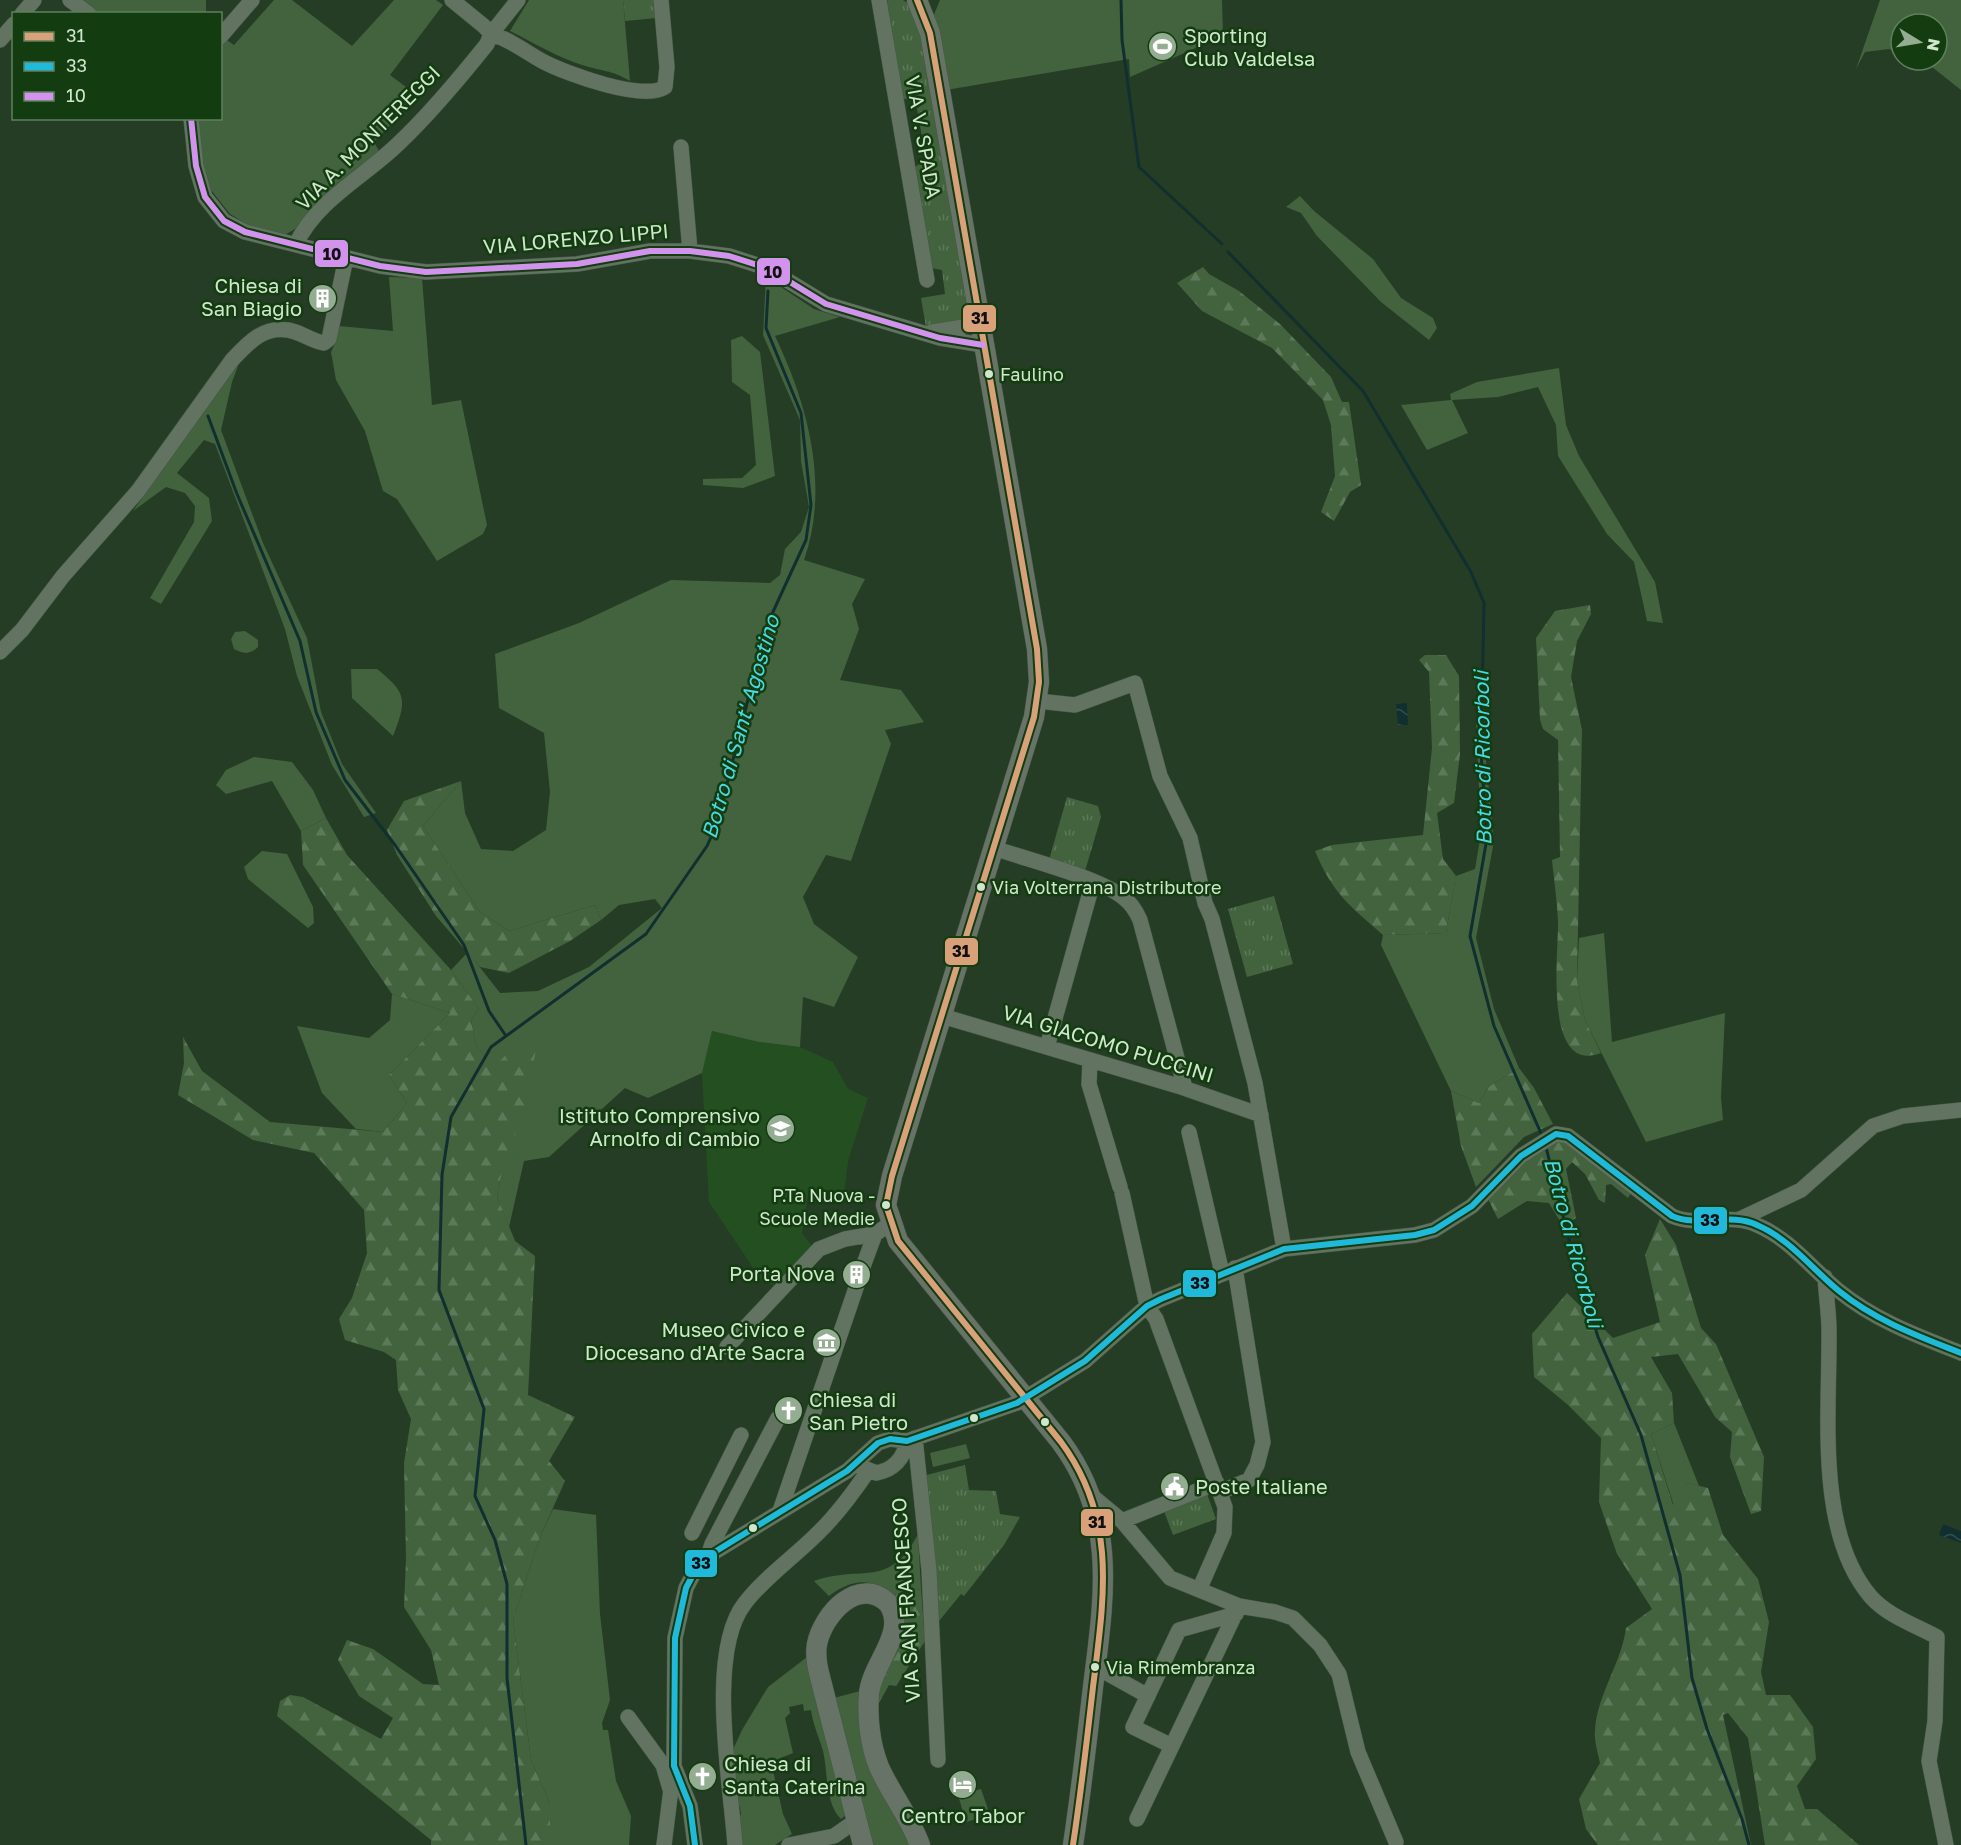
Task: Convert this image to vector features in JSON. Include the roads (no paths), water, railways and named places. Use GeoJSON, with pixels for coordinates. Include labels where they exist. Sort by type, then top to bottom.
{"type":"FeatureCollection","features":[{"type":"Feature","properties":{"kind":"main road"},"geometry":{"type":"LineString","coordinates":[[917,0],[930,33],[1037,649],[1038,701],[888,1188],[879,1234],[901,1246],[1026,1397],[1066,1449],[1092,1496],[1101,1540],[1104,1570],[1082,1788],[1072,1845]]}},
{"type":"Feature","properties":{"kind":"main road"},"geometry":{"type":"LineString","coordinates":[[930,33],[932,0]]}},
{"type":"Feature","properties":{"kind":"main road"},"geometry":{"type":"LineString","coordinates":[[862,1845],[820,1677],[816,1650],[823,1627],[837,1608],[851,1596],[869,1593],[888,1603],[895,1620],[891,1639],[870,1685],[869,1712],[873,1748],[879,1768],[907,1816],[920,1845]]}},
{"type":"Feature","properties":{"kind":"main road"},"geometry":{"type":"LineString","coordinates":[[1081,1845],[1082,1788]]}},
{"type":"Feature","properties":{"kind":"street"},"geometry":{"type":"LineString","coordinates":[[24,12],[34,0]]}},
{"type":"Feature","properties":{"kind":"street"},"geometry":{"type":"LineString","coordinates":[[70,0],[86,12]]}},
{"type":"Feature","properties":{"kind":"street"},"geometry":{"type":"LineString","coordinates":[[222,35],[252,0]]}},
{"type":"Feature","properties":{"kind":"street"},"geometry":{"type":"LineString","coordinates":[[452,0],[491,34],[551,65],[580,77],[632,90],[660,91],[665,87],[667,73],[662,0]]}},
{"type":"Feature","properties":{"kind":"street","name":"VIA A. MONTEREGGI"},"geometry":{"type":"LineString","coordinates":[[296,244],[336,194],[392,149],[432,108],[484,48],[491,34],[518,0]]}},
{"type":"Feature","properties":{"kind":"street","name":"VIA V. SPADA"},"geometry":{"type":"LineString","coordinates":[[879,0],[927,280]]}},
{"type":"Feature","properties":{"kind":"street"},"geometry":{"type":"LineString","coordinates":[[0,40],[12,26]]}},
{"type":"Feature","properties":{"kind":"street","name":"VIA LORENZO LIPPI"},"geometry":{"type":"LineString","coordinates":[[191,120],[199,183],[213,210],[224,221],[245,232],[380,266],[426,272],[577,264],[650,251],[690,251],[748,261],[767,268],[826,304],[926,333],[983,345]]}},
{"type":"Feature","properties":{"kind":"street","name":"VIA LORENZO LIPPI"},"geometry":{"type":"LineString","coordinates":[[681,147],[690,251]]}},
{"type":"Feature","properties":{"kind":"street"},"geometry":{"type":"LineString","coordinates":[[0,652],[138,491],[232,360],[247,344],[260,334],[274,330],[289,330],[313,341],[324,343],[329,339],[346,258]]}},
{"type":"Feature","properties":{"kind":"street","name":"VIA LORENZO LIPPI"},"geometry":{"type":"LineString","coordinates":[[926,333],[956,329],[979,317]]}},
{"type":"Feature","properties":{"kind":"street"},"geometry":{"type":"LineString","coordinates":[[1038,701],[1075,705],[1135,683],[1160,776],[1185,826],[1194,850],[1205,903],[1212,919],[1249,1058],[1284,1249]]}},
{"type":"Feature","properties":{"kind":"street"},"geometry":{"type":"LineString","coordinates":[[994,848],[1093,882],[1124,898],[1135,910],[1140,920],[1185,1088]]}},
{"type":"Feature","properties":{"kind":"street"},"geometry":{"type":"LineString","coordinates":[[1047,1047],[1093,882]]}},
{"type":"Feature","properties":{"kind":"street","name":"VIA GIACOMO PUCCINI"},"geometry":{"type":"LineString","coordinates":[[942,1016],[1185,1088],[1261,1115]]}},
{"type":"Feature","properties":{"kind":"street"},"geometry":{"type":"LineString","coordinates":[[1090,1060],[1089,1084],[1121,1190],[1147,1306],[1156,1319],[1212,1466],[1226,1511],[1225,1527],[1199,1590]]}},
{"type":"Feature","properties":{"kind":"street"},"geometry":{"type":"LineString","coordinates":[[1740,1219],[1801,1190],[1873,1126],[1904,1116],[1961,1110]]}},
{"type":"Feature","properties":{"kind":"street"},"geometry":{"type":"LineString","coordinates":[[1122,1521],[1249,1480],[1263,1447],[1228,1271],[1190,1132]]}},
{"type":"Feature","properties":{"kind":"street"},"geometry":{"type":"LineString","coordinates":[[735,1845],[724,1705],[726,1663],[732,1632],[746,1602],[765,1580],[822,1530],[881,1441],[911,1439],[1006,1408],[1085,1361],[1147,1306],[1284,1249],[1415,1235],[1434,1230],[1457,1218],[1479,1201],[1516,1160],[1556,1134],[1568,1136],[1672,1216],[1687,1220],[1740,1219],[1756,1224],[1778,1237],[1838,1290],[1882,1321],[1961,1353]]}},
{"type":"Feature","properties":{"kind":"street"},"geometry":{"type":"LineString","coordinates":[[780,1511],[860,1275],[879,1234]]}},
{"type":"Feature","properties":{"kind":"street"},"geometry":{"type":"LineString","coordinates":[[727,1347],[819,1250],[844,1239],[879,1234]]}},
{"type":"Feature","properties":{"kind":"street"},"geometry":{"type":"LineString","coordinates":[[1825,1277],[1829,1329],[1828,1470],[1845,1552],[1870,1596],[1885,1610],[1937,1637],[1935,1721],[1929,1761],[1946,1845]]}},
{"type":"Feature","properties":{"kind":"street"},"geometry":{"type":"LineString","coordinates":[[695,1845],[690,1806],[675,1773],[673,1746],[677,1623],[688,1583],[708,1556],[778,1418]]}},
{"type":"Feature","properties":{"kind":"street"},"geometry":{"type":"LineString","coordinates":[[692,1533],[741,1435]]}},
{"type":"Feature","properties":{"kind":"street"},"geometry":{"type":"LineString","coordinates":[[708,1556],[780,1511],[865,1466],[882,1472],[897,1463],[904,1455],[911,1439]]}},
{"type":"Feature","properties":{"kind":"street","name":"VIA SAN FRANCESCO"},"geometry":{"type":"LineString","coordinates":[[911,1439],[919,1473],[930,1608],[938,1760]]}},
{"type":"Feature","properties":{"kind":"street"},"geometry":{"type":"LineString","coordinates":[[1092,1496],[1122,1521],[1166,1575],[1238,1610]]}},
{"type":"Feature","properties":{"kind":"street"},"geometry":{"type":"LineString","coordinates":[[707,1504],[728,1514]]}},
{"type":"Feature","properties":{"kind":"street"},"geometry":{"type":"LineString","coordinates":[[1137,1819],[1238,1610]]}},
{"type":"Feature","properties":{"kind":"street"},"geometry":{"type":"LineString","coordinates":[[1172,1746],[1133,1727],[1179,1630],[1238,1610],[1275,1612],[1296,1620],[1332,1661],[1341,1679],[1358,1752],[1396,1842]]}},
{"type":"Feature","properties":{"kind":"street"},"geometry":{"type":"LineString","coordinates":[[1096,1667],[1148,1696]]}},
{"type":"Feature","properties":{"kind":"street"},"geometry":{"type":"LineString","coordinates":[[628,1716],[663,1765],[670,1789]]}},
{"type":"Feature","properties":{"kind":"street"},"geometry":{"type":"LineString","coordinates":[[664,1845],[670,1789],[675,1773]]}},
{"type":"Feature","properties":{"kind":"street"},"geometry":{"type":"LineString","coordinates":[[795,1843],[834,1836],[857,1820]]}},
{"type":"Feature","properties":{"kind":"street"},"geometry":{"type":"LineString","coordinates":[[834,1836],[862,1845]]}},
{"type":"Feature","properties":{"kind":"water"},"geometry":{"type":"Polygon","coordinates":[[[1407,703],[1408,725],[1398,725],[1396,704],[1407,703]]]}},
{"type":"Feature","properties":{"kind":"water"},"geometry":{"type":"Polygon","coordinates":[[[1943,1524],[1961,1531],[1961,1543],[1939,1535],[1943,1524]]]}},
{"type":"Feature","properties":{"kind":"waterway","name":"Botro di Ricorboli"},"geometry":{"type":"LineString","coordinates":[[1121,0],[1122,40],[1139,167],[1222,244]]}},
{"type":"Feature","properties":{"kind":"waterway","name":"Botro di Ricorboli"},"geometry":{"type":"LineString","coordinates":[[1228,252],[1363,391],[1471,572],[1484,603],[1482,702],[1479,723],[1487,838],[1470,936],[1494,1026],[1543,1138]]}},
{"type":"Feature","properties":{"kind":"waterway","name":"Botro di Sant' Agostino"},"geometry":{"type":"LineString","coordinates":[[526,1845],[507,1678],[507,1584],[495,1540],[475,1496],[484,1409],[439,1290],[442,1175],[451,1117],[491,1047],[646,934],[707,846],[717,824],[766,627],[806,540],[811,505],[801,413],[766,328],[768,291]]}},
{"type":"Feature","properties":{"kind":"waterway"},"geometry":{"type":"LineString","coordinates":[[208,416],[237,494],[300,641],[316,712],[345,780],[395,845],[464,945],[489,1011],[506,1036]]}},
{"type":"Feature","properties":{"kind":"waterway","name":"Botro di Ricorboli"},"geometry":{"type":"LineString","coordinates":[[1546,1147],[1572,1252],[1598,1337],[1641,1435],[1680,1575],[1692,1678],[1707,1729],[1742,1819],[1749,1845]]}},
{"type":"Feature","properties":{"kind":"place","name":"Sporting Club Valdelsa"},"geometry":{"type":"Point","coordinates":[1163,47]}},
{"type":"Feature","properties":{"kind":"place","name":"Chiesa di San Biagio"},"geometry":{"type":"Point","coordinates":[323,298]}},
{"type":"Feature","properties":{"kind":"place","name":"Faulino"},"geometry":{"type":"Point","coordinates":[989,374]}},
{"type":"Feature","properties":{"kind":"place","name":"Via Volterrana Distributore"},"geometry":{"type":"Point","coordinates":[981,887]}},
{"type":"Feature","properties":{"kind":"place","name":"Istituto Comprensivo Arnolfo di Cambio"},"geometry":{"type":"Point","coordinates":[781,1128]}},
{"type":"Feature","properties":{"kind":"place","name":"P.Ta Nuova - Scuole Medie"},"geometry":{"type":"Point","coordinates":[886,1205]}},
{"type":"Feature","properties":{"kind":"place","name":"Porta Nova"},"geometry":{"type":"Point","coordinates":[856,1274]}},
{"type":"Feature","properties":{"kind":"place","name":"Museo Civico e Diocesano d'Arte Sacra"},"geometry":{"type":"Point","coordinates":[826,1342]}},
{"type":"Feature","properties":{"kind":"place","name":"Chiesa di San Pietro"},"geometry":{"type":"Point","coordinates":[788,1411]}},
{"type":"Feature","properties":{"kind":"place","name":"Poste Italiane"},"geometry":{"type":"Point","coordinates":[1174,1487]}},
{"type":"Feature","properties":{"kind":"place","name":"Via Rimembranza"},"geometry":{"type":"Point","coordinates":[1095,1667]}},
{"type":"Feature","properties":{"kind":"place","name":"Chiesa di Santa Caterina"},"geometry":{"type":"Point","coordinates":[703,1776]}},
{"type":"Feature","properties":{"kind":"place","name":"Centro Tabor"},"geometry":{"type":"Point","coordinates":[963,1785]}}]}
